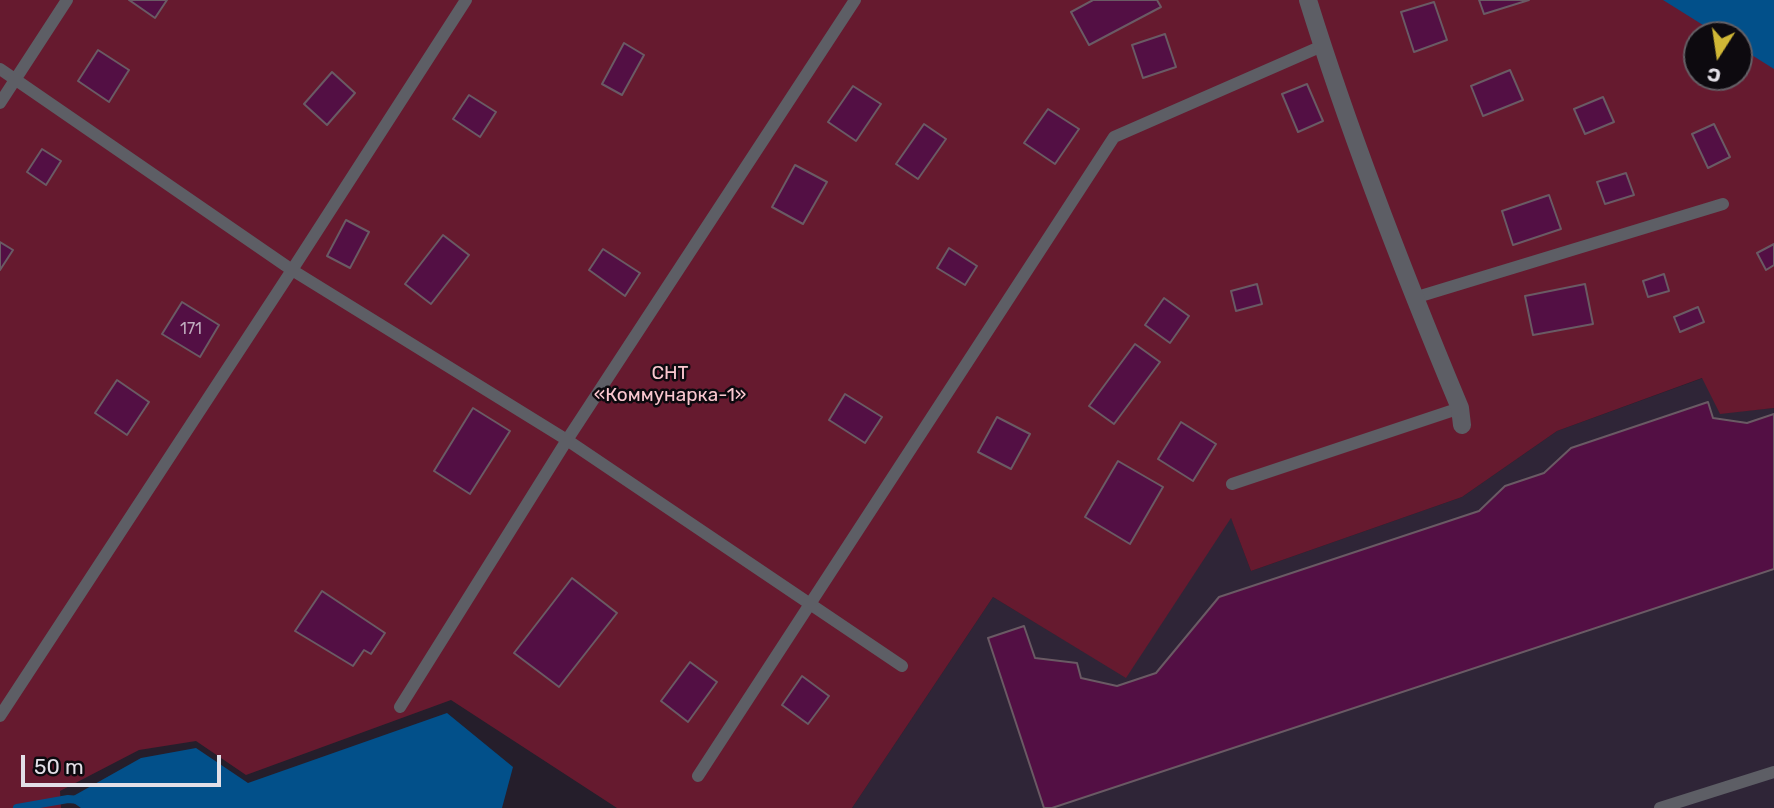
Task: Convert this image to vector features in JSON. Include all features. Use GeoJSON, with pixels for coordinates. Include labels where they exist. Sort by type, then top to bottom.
{"type":"FeatureCollection","features":[{"type":"Feature","properties":{"kind":"street"},"geometry":{"type":"LineString","coordinates":[[1308,0],[1322,46],[1414,298],[1461,417]]}},
{"type":"Feature","properties":{"kind":"lane"},"geometry":{"type":"LineString","coordinates":[[0,103],[68,0]]}},
{"type":"Feature","properties":{"kind":"lane"},"geometry":{"type":"LineString","coordinates":[[0,716],[466,0]]}},
{"type":"Feature","properties":{"kind":"lane"},"geometry":{"type":"LineString","coordinates":[[400,707],[566,440],[855,0]]}},
{"type":"Feature","properties":{"kind":"lane"},"geometry":{"type":"LineString","coordinates":[[698,776],[1114,137],[1322,46]]}},
{"type":"Feature","properties":{"kind":"lane"},"geometry":{"type":"LineString","coordinates":[[0,69],[292,270],[566,440],[902,666]]}},
{"type":"Feature","properties":{"kind":"lane"},"geometry":{"type":"LineString","coordinates":[[1414,298],[1723,204]]}},
{"type":"Feature","properties":{"kind":"lane"},"geometry":{"type":"LineString","coordinates":[[1232,484],[1461,417]]}},
{"type":"Feature","properties":{"kind":"lane"},"geometry":{"type":"LineString","coordinates":[[1660,808],[1774,772]]}},
{"type":"Feature","properties":{"kind":"shaded area"},"geometry":{"type":"Polygon","coordinates":[[[1703,378],[1720,413],[1774,408],[1774,808],[852,808],[993,597],[1126,677],[1231,517],[1251,571],[1462,497],[1557,431],[1703,378]]]}},
{"type":"Feature","properties":{"kind":"green space","name":"СНТ «Коммунарка-1»"},"geometry":{"type":"Polygon","coordinates":[[[0,0],[1774,0],[1774,408],[1720,414],[1702,378],[1557,431],[1462,497],[1251,571],[1231,518],[1126,678],[993,597],[852,808],[617,808],[451,700],[246,775],[196,741],[139,750],[60,791],[61,808],[0,808],[0,0]]]}},
{"type":"Feature","properties":{"kind":"water"},"geometry":{"type":"Polygon","coordinates":[[[1663,0],[1774,0],[1774,69],[1753,56],[1753,21],[1697,21],[1663,0]]]}},
{"type":"Feature","properties":{"kind":"water"},"geometry":{"type":"Polygon","coordinates":[[[447,713],[513,767],[502,808],[81,808],[68,799],[141,758],[196,748],[248,783],[447,713]]]}},
{"type":"Feature","properties":{"kind":"building"},"geometry":{"type":"Polygon","coordinates":[[[129,0],[167,0],[155,18],[129,0]]]}},
{"type":"Feature","properties":{"kind":"building"},"geometry":{"type":"Polygon","coordinates":[[[1093,0],[1157,0],[1161,7],[1089,45],[1071,12],[1093,0]]]}},
{"type":"Feature","properties":{"kind":"building"},"geometry":{"type":"Polygon","coordinates":[[[1479,0],[1529,0],[1484,14],[1479,0]]]}},
{"type":"Feature","properties":{"kind":"building"},"geometry":{"type":"Polygon","coordinates":[[[1434,2],[1447,40],[1414,52],[1401,12],[1434,2]]]}},
{"type":"Feature","properties":{"kind":"building"},"geometry":{"type":"Polygon","coordinates":[[[1165,34],[1176,67],[1143,78],[1132,45],[1165,34]]]}},
{"type":"Feature","properties":{"kind":"building"},"geometry":{"type":"Polygon","coordinates":[[[624,43],[644,55],[622,95],[602,84],[624,43]]]}},
{"type":"Feature","properties":{"kind":"building"},"geometry":{"type":"Polygon","coordinates":[[[98,50],[129,70],[109,102],[78,81],[98,50]]]}},
{"type":"Feature","properties":{"kind":"building"},"geometry":{"type":"Polygon","coordinates":[[[1510,70],[1523,100],[1483,116],[1471,86],[1510,70]]]}},
{"type":"Feature","properties":{"kind":"building"},"geometry":{"type":"Polygon","coordinates":[[[332,72],[355,93],[327,125],[304,104],[332,72]]]}},
{"type":"Feature","properties":{"kind":"building"},"geometry":{"type":"Polygon","coordinates":[[[1307,84],[1323,121],[1298,132],[1282,94],[1307,84]]]}},
{"type":"Feature","properties":{"kind":"building"},"geometry":{"type":"Polygon","coordinates":[[[853,86],[881,104],[856,141],[828,122],[853,86]]]}},
{"type":"Feature","properties":{"kind":"building"},"geometry":{"type":"Polygon","coordinates":[[[469,95],[496,112],[480,137],[453,119],[469,95]]]}},
{"type":"Feature","properties":{"kind":"building"},"geometry":{"type":"Polygon","coordinates":[[[1603,97],[1614,122],[1585,134],[1574,109],[1603,97]]]}},
{"type":"Feature","properties":{"kind":"building"},"geometry":{"type":"Polygon","coordinates":[[[1048,109],[1079,129],[1055,164],[1024,143],[1048,109]]]}},
{"type":"Feature","properties":{"kind":"building"},"geometry":{"type":"Polygon","coordinates":[[[924,124],[946,139],[918,179],[896,164],[924,124]]]}},
{"type":"Feature","properties":{"kind":"building"},"geometry":{"type":"Polygon","coordinates":[[[1714,124],[1730,157],[1708,168],[1692,134],[1714,124]]]}},
{"type":"Feature","properties":{"kind":"building"},"geometry":{"type":"Polygon","coordinates":[[[42,149],[61,161],[46,185],[27,172],[42,149]]]}},
{"type":"Feature","properties":{"kind":"building"},"geometry":{"type":"Polygon","coordinates":[[[795,165],[827,182],[803,224],[772,207],[795,165]]]}},
{"type":"Feature","properties":{"kind":"building"},"geometry":{"type":"Polygon","coordinates":[[[1626,173],[1634,195],[1605,204],[1597,182],[1626,173]]]}},
{"type":"Feature","properties":{"kind":"building"},"geometry":{"type":"Polygon","coordinates":[[[1549,195],[1561,229],[1513,245],[1502,211],[1549,195]]]}},
{"type":"Feature","properties":{"kind":"building"},"geometry":{"type":"Polygon","coordinates":[[[346,220],[369,232],[350,268],[327,256],[346,220]]]}},
{"type":"Feature","properties":{"kind":"building"},"geometry":{"type":"Polygon","coordinates":[[[443,235],[469,255],[431,304],[405,284],[443,235]]]}},
{"type":"Feature","properties":{"kind":"building"},"geometry":{"type":"Polygon","coordinates":[[[0,242],[13,250],[0,270],[0,242]]]}},
{"type":"Feature","properties":{"kind":"building"},"geometry":{"type":"Polygon","coordinates":[[[1774,244],[1774,265],[1766,270],[1757,253],[1774,244]]]}},
{"type":"Feature","properties":{"kind":"building"},"geometry":{"type":"Polygon","coordinates":[[[949,248],[977,266],[965,285],[937,268],[949,248]]]}},
{"type":"Feature","properties":{"kind":"building"},"geometry":{"type":"Polygon","coordinates":[[[603,249],[640,273],[625,296],[589,270],[603,249]]]}},
{"type":"Feature","properties":{"kind":"building"},"geometry":{"type":"Polygon","coordinates":[[[1664,274],[1669,291],[1648,297],[1643,281],[1664,274]]]}},
{"type":"Feature","properties":{"kind":"building"},"geometry":{"type":"Polygon","coordinates":[[[1257,284],[1262,304],[1236,311],[1231,291],[1257,284]]]}},
{"type":"Feature","properties":{"kind":"building"},"geometry":{"type":"Polygon","coordinates":[[[1585,284],[1593,324],[1533,335],[1525,296],[1585,284]]]}},
{"type":"Feature","properties":{"kind":"building"},"geometry":{"type":"Polygon","coordinates":[[[1164,298],[1189,316],[1170,343],[1145,325],[1164,298]]]}},
{"type":"Feature","properties":{"kind":"building"},"geometry":{"type":"Polygon","coordinates":[[[182,302],[219,325],[200,357],[162,334],[182,302]]]}},
{"type":"Feature","properties":{"kind":"building"},"geometry":{"type":"Polygon","coordinates":[[[1698,307],[1704,322],[1680,332],[1674,317],[1698,307]]]}},
{"type":"Feature","properties":{"kind":"building"},"geometry":{"type":"Polygon","coordinates":[[[1135,344],[1160,362],[1114,424],[1089,406],[1135,344]]]}},
{"type":"Feature","properties":{"kind":"building"},"geometry":{"type":"Polygon","coordinates":[[[117,380],[149,402],[127,435],[95,413],[117,380]]]}},
{"type":"Feature","properties":{"kind":"building"},"geometry":{"type":"Polygon","coordinates":[[[845,394],[882,417],[865,443],[829,420],[845,394]]]}},
{"type":"Feature","properties":{"kind":"building"},"geometry":{"type":"Polygon","coordinates":[[[1708,402],[1713,418],[1747,423],[1774,414],[1774,569],[1052,808],[1044,808],[988,638],[1024,626],[1035,658],[1077,663],[1081,678],[1117,686],[1156,673],[1219,597],[1479,511],[1505,486],[1544,473],[1571,448],[1708,402]]]}},
{"type":"Feature","properties":{"kind":"building"},"geometry":{"type":"Polygon","coordinates":[[[473,408],[510,431],[470,494],[434,471],[473,408]]]}},
{"type":"Feature","properties":{"kind":"building"},"geometry":{"type":"Polygon","coordinates":[[[997,417],[1030,434],[1011,469],[978,452],[997,417]]]}},
{"type":"Feature","properties":{"kind":"building"},"geometry":{"type":"Polygon","coordinates":[[[1181,422],[1216,444],[1193,481],[1158,459],[1181,422]]]}},
{"type":"Feature","properties":{"kind":"building"},"geometry":{"type":"Polygon","coordinates":[[[1118,461],[1163,487],[1130,544],[1085,517],[1118,461]]]}},
{"type":"Feature","properties":{"kind":"building"},"geometry":{"type":"Polygon","coordinates":[[[572,578],[617,613],[559,687],[514,653],[572,578]]]}},
{"type":"Feature","properties":{"kind":"building"},"geometry":{"type":"Polygon","coordinates":[[[322,591],[385,633],[371,654],[364,650],[353,666],[295,631],[322,591]]]}},
{"type":"Feature","properties":{"kind":"building"},"geometry":{"type":"Polygon","coordinates":[[[690,662],[717,682],[688,722],[661,701],[690,662]]]}},
{"type":"Feature","properties":{"kind":"building"},"geometry":{"type":"Polygon","coordinates":[[[802,676],[829,696],[808,724],[782,705],[802,676]]]}},
{"type":"Feature","properties":{"kind":"waterway"},"geometry":{"type":"LineString","coordinates":[[17,808],[68,799],[79,800]]}}]}
